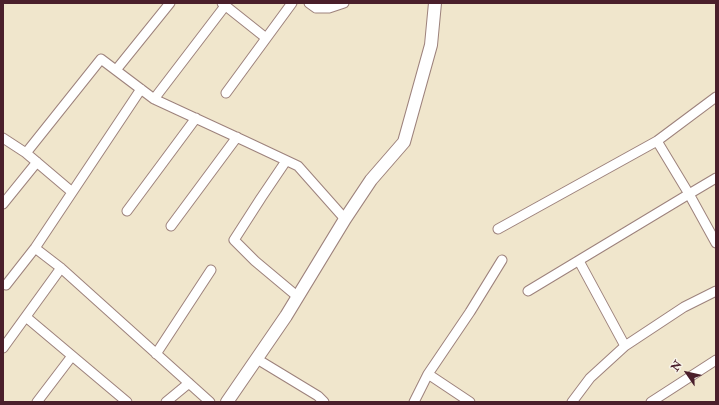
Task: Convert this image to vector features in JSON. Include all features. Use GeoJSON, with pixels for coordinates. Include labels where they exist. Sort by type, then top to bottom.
{"type":"FeatureCollection","features":[{"type":"Feature","properties":{"kind":"street"},"geometry":{"type":"LineString","coordinates":[[116,70],[170,3]]}},
{"type":"Feature","properties":{"kind":"street"},"geometry":{"type":"LineString","coordinates":[[226,93],[292,3]]}},
{"type":"Feature","properties":{"kind":"street"},"geometry":{"type":"LineString","coordinates":[[309,3],[316,8],[329,8],[344,3]]}},
{"type":"Feature","properties":{"kind":"street"},"geometry":{"type":"LineString","coordinates":[[227,402],[286,316],[345,219],[371,180],[404,142],[431,45],[435,3]]}},
{"type":"Feature","properties":{"kind":"street"},"geometry":{"type":"LineString","coordinates":[[154,99],[224,4],[266,38]]}},
{"type":"Feature","properties":{"kind":"street"},"geometry":{"type":"LineString","coordinates":[[26,153],[101,59],[154,99],[298,166],[345,219]]}},
{"type":"Feature","properties":{"kind":"street"},"geometry":{"type":"LineString","coordinates":[[6,285],[36,248],[141,89]]}},
{"type":"Feature","properties":{"kind":"street"},"geometry":{"type":"LineString","coordinates":[[498,229],[657,142],[716,97]]}},
{"type":"Feature","properties":{"kind":"street"},"geometry":{"type":"LineString","coordinates":[[127,211],[196,118]]}},
{"type":"Feature","properties":{"kind":"street"},"geometry":{"type":"LineString","coordinates":[[171,226],[236,137]]}},
{"type":"Feature","properties":{"kind":"street"},"geometry":{"type":"LineString","coordinates":[[3,138],[26,153],[72,192]]}},
{"type":"Feature","properties":{"kind":"street"},"geometry":{"type":"LineString","coordinates":[[657,142],[689,194],[716,243]]}},
{"type":"Feature","properties":{"kind":"street"},"geometry":{"type":"LineString","coordinates":[[286,161],[234,240],[255,261],[298,297]]}},
{"type":"Feature","properties":{"kind":"street"},"geometry":{"type":"LineString","coordinates":[[3,204],[37,162]]}},
{"type":"Feature","properties":{"kind":"street"},"geometry":{"type":"LineString","coordinates":[[528,291],[716,178]]}},
{"type":"Feature","properties":{"kind":"street"},"geometry":{"type":"LineString","coordinates":[[36,248],[61,268],[210,402]]}},
{"type":"Feature","properties":{"kind":"street"},"geometry":{"type":"LineString","coordinates":[[414,402],[428,374],[470,312],[502,260]]}},
{"type":"Feature","properties":{"kind":"street"},"geometry":{"type":"LineString","coordinates":[[579,260],[625,346]]}},
{"type":"Feature","properties":{"kind":"street"},"geometry":{"type":"LineString","coordinates":[[3,348],[61,268]]}},
{"type":"Feature","properties":{"kind":"street"},"geometry":{"type":"LineString","coordinates":[[156,354],[211,270]]}},
{"type":"Feature","properties":{"kind":"street"},"geometry":{"type":"LineString","coordinates":[[572,402],[590,378],[625,346],[684,307],[716,291]]}},
{"type":"Feature","properties":{"kind":"street"},"geometry":{"type":"LineString","coordinates":[[26,317],[127,402]]}},
{"type":"Feature","properties":{"kind":"street"},"geometry":{"type":"LineString","coordinates":[[37,402],[72,356]]}},
{"type":"Feature","properties":{"kind":"street"},"geometry":{"type":"LineString","coordinates":[[257,359],[318,396],[324,402]]}},
{"type":"Feature","properties":{"kind":"street"},"geometry":{"type":"LineString","coordinates":[[650,402],[716,360]]}},
{"type":"Feature","properties":{"kind":"street"},"geometry":{"type":"LineString","coordinates":[[428,374],[470,402]]}},
{"type":"Feature","properties":{"kind":"street"},"geometry":{"type":"LineString","coordinates":[[166,402],[189,383]]}}]}
